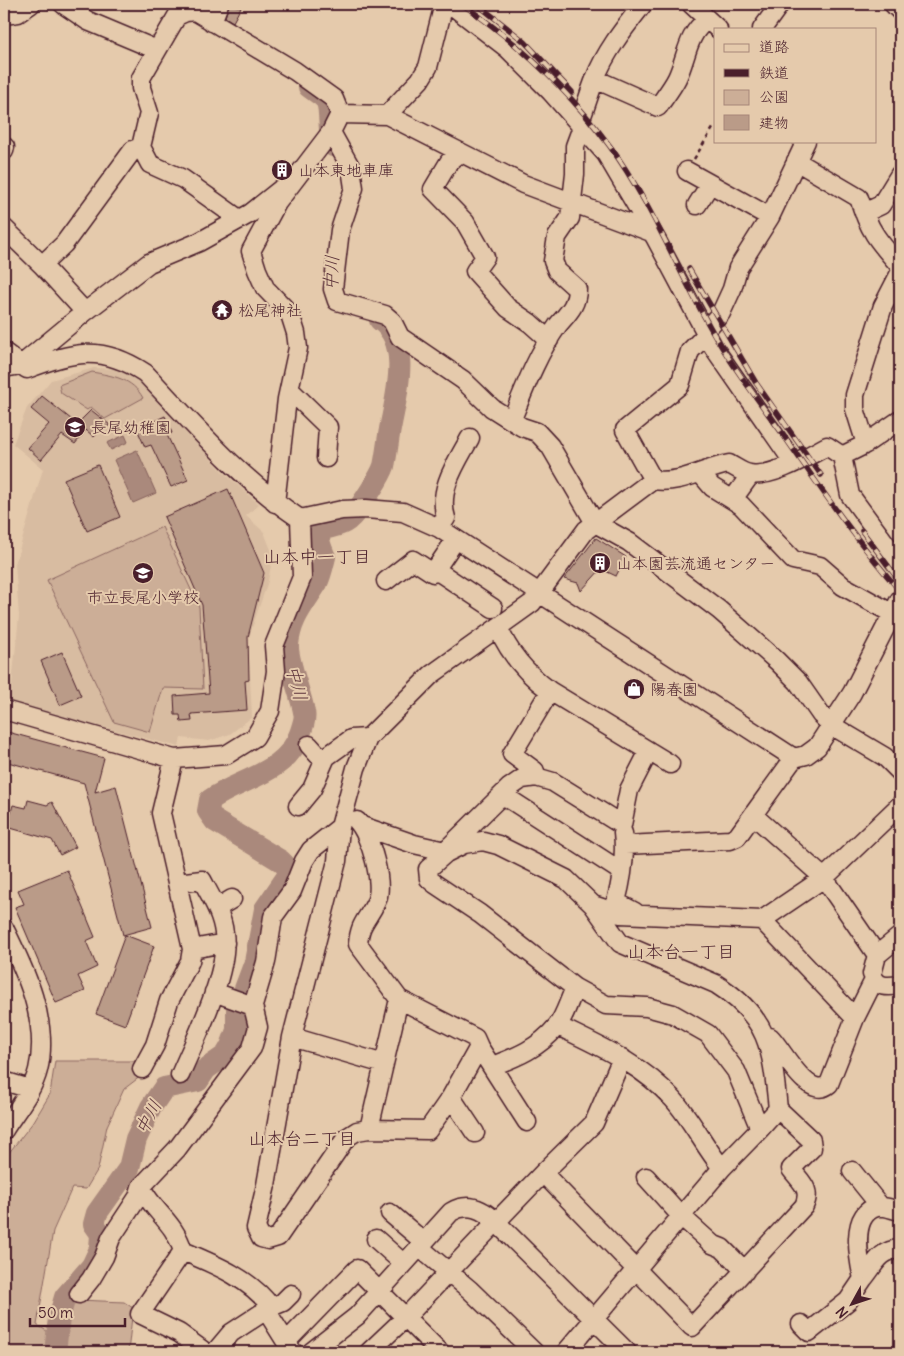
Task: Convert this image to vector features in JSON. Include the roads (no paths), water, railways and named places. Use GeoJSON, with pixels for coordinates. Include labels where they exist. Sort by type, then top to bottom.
{"type":"FeatureCollection","features":[{"type":"Feature","properties":{"kind":"street"},"geometry":{"type":"LineString","coordinates":[[4,15],[18,13],[30,4]]}},
{"type":"Feature","properties":{"kind":"street"},"geometry":{"type":"LineString","coordinates":[[63,4],[88,21],[158,50]]}},
{"type":"Feature","properties":{"kind":"street"},"geometry":{"type":"LineString","coordinates":[[212,22],[219,4]]}},
{"type":"Feature","properties":{"kind":"street"},"geometry":{"type":"LineString","coordinates":[[386,115],[420,80],[428,67],[444,4]]}},
{"type":"Feature","properties":{"kind":"street"},"geometry":{"type":"LineString","coordinates":[[450,4],[508,49],[581,125],[606,154],[705,331],[794,463]]}},
{"type":"Feature","properties":{"kind":"street"},"geometry":{"type":"LineString","coordinates":[[512,419],[529,378],[549,340],[577,300],[577,289],[557,270],[553,261],[557,237],[570,218],[575,146],[594,79],[623,30],[643,4]]}},
{"type":"Feature","properties":{"kind":"street"},"geometry":{"type":"LineString","coordinates":[[594,79],[658,107],[677,77],[684,54],[695,32],[713,24],[691,4]]}},
{"type":"Feature","properties":{"kind":"street"},"geometry":{"type":"LineString","coordinates":[[763,28],[780,4]]}},
{"type":"Feature","properties":{"kind":"street"},"geometry":{"type":"LineString","coordinates":[[893,4],[900,11]]}},
{"type":"Feature","properties":{"kind":"street"},"geometry":{"type":"LineString","coordinates":[[239,219],[183,179],[150,164],[141,147],[149,112],[141,88],[141,78],[177,16],[186,12],[194,11],[295,71],[334,99],[340,114],[331,132],[277,203],[251,251],[265,288],[290,314],[298,348],[289,389],[275,503]]}},
{"type":"Feature","properties":{"kind":"street"},"geometry":{"type":"LineString","coordinates":[[340,114],[386,115],[523,184],[651,232]]}},
{"type":"Feature","properties":{"kind":"street"},"geometry":{"type":"LineString","coordinates":[[331,132],[351,168],[354,188],[340,230],[333,289],[337,301],[385,315],[392,321],[400,337],[463,380],[492,408],[544,438],[595,523],[630,542],[720,610],[798,682],[821,715],[831,725],[885,757],[900,772]]}},
{"type":"Feature","properties":{"kind":"street"},"geometry":{"type":"LineString","coordinates":[[653,480],[625,430],[680,385],[690,351],[703,338],[705,331],[721,313],[732,289],[738,268],[770,217],[806,142]]}},
{"type":"Feature","properties":{"kind":"street"},"geometry":{"type":"LineString","coordinates":[[42,265],[64,244],[132,150],[141,147]]}},
{"type":"Feature","properties":{"kind":"street"},"geometry":{"type":"LineString","coordinates":[[460,153],[449,162],[433,189],[465,222],[485,257],[476,271],[508,308],[530,322],[549,340]]}},
{"type":"Feature","properties":{"kind":"street"},"geometry":{"type":"LineString","coordinates":[[796,161],[859,198],[874,236],[900,266]]}},
{"type":"Feature","properties":{"kind":"street"},"geometry":{"type":"LineString","coordinates":[[686,171],[770,217]]}},
{"type":"Feature","properties":{"kind":"street"},"geometry":{"type":"LineString","coordinates":[[12,367],[148,263],[198,242],[251,213],[298,174]]}},
{"type":"Feature","properties":{"kind":"street"},"geometry":{"type":"LineString","coordinates":[[864,213],[881,204],[900,174]]}},
{"type":"Feature","properties":{"kind":"street"},"geometry":{"type":"LineString","coordinates":[[697,206],[710,184]]}},
{"type":"Feature","properties":{"kind":"street"},"geometry":{"type":"LineString","coordinates":[[6,235],[42,265],[85,312]]}},
{"type":"Feature","properties":{"kind":"street"},"geometry":{"type":"LineString","coordinates":[[866,444],[855,409],[854,395],[883,306],[900,272]]}},
{"type":"Feature","properties":{"kind":"street"},"geometry":{"type":"LineString","coordinates":[[4,352],[12,367]]}},
{"type":"Feature","properties":{"kind":"street"},"geometry":{"type":"LineString","coordinates":[[12,367],[27,369],[62,356],[98,353],[134,365],[145,373],[245,478],[275,503],[300,519],[342,510],[366,509],[403,512],[439,528],[794,758]]}},
{"type":"Feature","properties":{"kind":"street"},"geometry":{"type":"LineString","coordinates":[[289,389],[328,427],[326,458]]}},
{"type":"Feature","properties":{"kind":"street"},"geometry":{"type":"LineString","coordinates":[[842,456],[866,444],[900,420]]}},
{"type":"Feature","properties":{"kind":"street"},"geometry":{"type":"LineString","coordinates":[[439,528],[446,518],[443,508],[443,496],[451,473],[470,438]]}},
{"type":"Feature","properties":{"kind":"street"},"geometry":{"type":"LineString","coordinates":[[479,1047],[452,1097],[428,1130],[369,1129],[357,1131],[346,1138],[278,1237],[268,1240],[262,1238],[256,1228],[266,1184],[292,1037],[337,861],[340,827],[356,768],[368,738],[431,675],[532,603],[586,530],[653,480],[667,482],[686,479],[729,464],[751,474],[770,472],[794,463],[827,446],[842,456],[850,495],[900,563]]}},
{"type":"Feature","properties":{"kind":"street"},"geometry":{"type":"LineString","coordinates":[[625,845],[730,840],[736,837],[794,758],[806,755],[817,747],[852,693],[898,606],[843,586],[820,566],[793,560],[734,500],[712,487],[700,473]]}},
{"type":"Feature","properties":{"kind":"street"},"geometry":{"type":"LineString","coordinates":[[734,500],[751,474]]}},
{"type":"Feature","properties":{"kind":"street"},"geometry":{"type":"LineString","coordinates":[[4,710],[174,759],[226,755],[255,737],[270,711],[276,671],[274,646],[302,577],[300,519]]}},
{"type":"Feature","properties":{"kind":"street"},"geometry":{"type":"LineString","coordinates":[[386,581],[413,560],[433,573],[456,539]]}},
{"type":"Feature","properties":{"kind":"street"},"geometry":{"type":"LineString","coordinates":[[436,570],[493,608]]}},
{"type":"Feature","properties":{"kind":"street"},"geometry":{"type":"LineString","coordinates":[[498,627],[504,643],[533,678],[550,691],[670,764]]}},
{"type":"Feature","properties":{"kind":"street"},"geometry":{"type":"LineString","coordinates":[[536,777],[535,771],[512,754],[550,691]]}},
{"type":"Feature","properties":{"kind":"street"},"geometry":{"type":"LineString","coordinates":[[298,806],[312,789],[326,757],[352,739],[368,738]]}},
{"type":"Feature","properties":{"kind":"street"},"geometry":{"type":"LineString","coordinates":[[309,745],[318,755],[326,757]]}},
{"type":"Feature","properties":{"kind":"street"},"geometry":{"type":"LineString","coordinates":[[640,915],[616,902],[625,845],[622,825],[629,790],[649,751]]}},
{"type":"Feature","properties":{"kind":"street"},"geometry":{"type":"LineString","coordinates":[[142,1069],[155,1045],[169,1001],[190,961],[192,949],[161,813],[174,759]]}},
{"type":"Feature","properties":{"kind":"street"},"geometry":{"type":"LineString","coordinates":[[622,825],[553,782],[536,777],[515,783],[503,794],[428,869],[429,879],[480,914],[575,988],[606,1005],[647,1007],[673,1014],[708,1034],[736,1071],[760,1130]]}},
{"type":"Feature","properties":{"kind":"street"},"geometry":{"type":"LineString","coordinates":[[503,794],[622,872]]}},
{"type":"Feature","properties":{"kind":"street"},"geometry":{"type":"LineString","coordinates":[[593,905],[620,914],[762,920],[824,878],[900,805]]}},
{"type":"Feature","properties":{"kind":"street"},"geometry":{"type":"LineString","coordinates":[[345,810],[362,826],[414,844],[446,852],[471,842],[491,842],[566,879],[593,905],[620,943],[716,984],[743,1005],[804,1079],[818,1088],[824,1088],[829,1084],[854,1018],[874,980]]}},
{"type":"Feature","properties":{"kind":"street"},"geometry":{"type":"LineString","coordinates":[[753,815],[824,878],[877,955]]}},
{"type":"Feature","properties":{"kind":"street"},"geometry":{"type":"LineString","coordinates":[[362,826],[375,862],[379,893],[376,902],[359,928],[358,944],[399,999],[475,1038],[527,1122]]}},
{"type":"Feature","properties":{"kind":"street"},"geometry":{"type":"LineString","coordinates":[[78,1294],[100,1264],[111,1238],[138,1197],[141,1186],[177,1149],[252,1048],[258,1027],[254,1006],[266,962],[273,917],[292,891],[304,861],[311,850],[340,827]]}},
{"type":"Feature","properties":{"kind":"street"},"geometry":{"type":"LineString","coordinates":[[177,883],[202,880],[217,908],[225,943],[214,992],[180,1076]]}},
{"type":"Feature","properties":{"kind":"street"},"geometry":{"type":"LineString","coordinates":[[217,908],[232,899]]}},
{"type":"Feature","properties":{"kind":"street"},"geometry":{"type":"LineString","coordinates":[[762,920],[854,1018]]}},
{"type":"Feature","properties":{"kind":"street"},"geometry":{"type":"LineString","coordinates":[[4,928],[26,972],[38,1019],[41,1046],[38,1071],[30,1089],[4,1130]]}},
{"type":"Feature","properties":{"kind":"street"},"geometry":{"type":"LineString","coordinates":[[900,936],[877,955],[872,974],[874,980],[887,987],[900,985]]}},
{"type":"Feature","properties":{"kind":"street"},"geometry":{"type":"LineString","coordinates":[[192,949],[225,943]]}},
{"type":"Feature","properties":{"kind":"street"},"geometry":{"type":"LineString","coordinates":[[4,948],[22,964]]}},
{"type":"Feature","properties":{"kind":"street"},"geometry":{"type":"LineString","coordinates":[[492,1066],[530,1051],[558,1026],[575,988]]}},
{"type":"Feature","properties":{"kind":"street"},"geometry":{"type":"LineString","coordinates":[[214,992],[254,1006]]}},
{"type":"Feature","properties":{"kind":"street"},"geometry":{"type":"LineString","coordinates":[[369,1129],[399,999]]}},
{"type":"Feature","properties":{"kind":"street"},"geometry":{"type":"LineString","coordinates":[[558,1026],[640,1069],[673,1099],[722,1168]]}},
{"type":"Feature","properties":{"kind":"street"},"geometry":{"type":"LineString","coordinates":[[543,1173],[692,1328],[804,1206],[808,1195],[791,1169],[812,1148],[811,1140],[778,1109],[771,1056],[764,1032]]}},
{"type":"Feature","properties":{"kind":"street"},"geometry":{"type":"LineString","coordinates":[[292,1037],[384,1064]]}},
{"type":"Feature","properties":{"kind":"street"},"geometry":{"type":"LineString","coordinates":[[369,1352],[405,1318],[447,1272],[594,1123],[622,1058]]}},
{"type":"Feature","properties":{"kind":"street"},"geometry":{"type":"LineString","coordinates":[[4,1081],[30,1089]]}},
{"type":"Feature","properties":{"kind":"street"},"geometry":{"type":"LineString","coordinates":[[452,1097],[475,1133]]}},
{"type":"Feature","properties":{"kind":"street"},"geometry":{"type":"LineString","coordinates":[[566,1352],[722,1168],[778,1109]]}},
{"type":"Feature","properties":{"kind":"street"},"geometry":{"type":"LineString","coordinates":[[852,1171],[881,1207]]}},
{"type":"Feature","properties":{"kind":"street"},"geometry":{"type":"LineString","coordinates":[[646,1177],[681,1216],[712,1244],[722,1248],[745,1271]]}},
{"type":"Feature","properties":{"kind":"street"},"geometry":{"type":"LineString","coordinates":[[141,1186],[146,1196],[178,1234],[183,1251]]}},
{"type":"Feature","properties":{"kind":"street"},"geometry":{"type":"LineString","coordinates":[[311,1352],[339,1332],[380,1292],[451,1212],[463,1206],[472,1207],[487,1213],[627,1352]]}},
{"type":"Feature","properties":{"kind":"street"},"geometry":{"type":"LineString","coordinates":[[863,1279],[858,1264],[859,1224],[870,1211],[881,1207],[900,1211]]}},
{"type":"Feature","properties":{"kind":"street"},"geometry":{"type":"LineString","coordinates":[[390,1213],[447,1272],[470,1290],[534,1352]]}},
{"type":"Feature","properties":{"kind":"street"},"geometry":{"type":"LineString","coordinates":[[376,1239],[404,1264]]}},
{"type":"Feature","properties":{"kind":"street"},"geometry":{"type":"LineString","coordinates":[[801,1324],[809,1332],[848,1301],[874,1261],[892,1249],[900,1249]]}},
{"type":"Feature","properties":{"kind":"street"},"geometry":{"type":"LineString","coordinates":[[183,1251],[204,1260],[247,1284],[262,1295],[290,1347],[356,1269],[440,1352]]}},
{"type":"Feature","properties":{"kind":"street"},"geometry":{"type":"LineString","coordinates":[[183,1251],[140,1314],[179,1332],[205,1352]]}},
{"type":"Feature","properties":{"kind":"street"},"geometry":{"type":"LineString","coordinates":[[215,1352],[231,1333],[283,1302],[291,1294]]}},
{"type":"Feature","properties":{"kind":"waterway","name":"中川"},"geometry":{"type":"LineString","coordinates":[[309,87],[325,99],[327,103],[333,146]]}},
{"type":"Feature","properties":{"kind":"waterway","name":"中川"},"geometry":{"type":"LineString","coordinates":[[55,1352],[59,1318],[65,1297],[92,1266],[100,1249],[101,1234],[94,1224],[97,1213],[129,1168],[136,1139],[151,1107],[164,1088],[198,1081],[206,1069],[226,1055],[231,1046],[237,1030],[237,1010],[255,962],[265,909],[287,877],[289,869],[281,861],[215,821],[208,811],[210,800],[222,792],[274,767],[284,758],[293,747],[304,723],[304,714],[288,652],[288,645],[295,619],[317,583],[322,570],[325,557],[320,545],[320,532],[341,524],[354,514],[377,480],[385,461],[398,383],[399,354],[396,341],[390,330],[380,320]]}},
{"type":"Feature","properties":{"kind":"railway"},"geometry":{"type":"LineString","coordinates":[[462,4],[503,34],[541,68],[577,106],[609,145],[637,189],[710,327],[727,355],[840,515],[900,591]]}},
{"type":"Feature","properties":{"kind":"railway"},"geometry":{"type":"LineString","coordinates":[[477,4],[525,42],[572,92]]}},
{"type":"Feature","properties":{"kind":"railway"},"geometry":{"type":"LineString","coordinates":[[689,269],[756,383],[821,475]]}},
{"type":"Feature","properties":{"kind":"railway"},"geometry":{"type":"LineString","coordinates":[[862,531],[898,579]]}},
{"type":"Feature","properties":{"kind":"place","name":"山本東地車庫"},"geometry":{"type":"Point","coordinates":[282,170]}},
{"type":"Feature","properties":{"kind":"place","name":"松尾神社"},"geometry":{"type":"Point","coordinates":[222,310]}},
{"type":"Feature","properties":{"kind":"place","name":"長尾幼稚園"},"geometry":{"type":"Point","coordinates":[75,427]}},
{"type":"Feature","properties":{"kind":"place","name":"山本園芸流通センター"},"geometry":{"type":"Point","coordinates":[600,563]}},
{"type":"Feature","properties":{"kind":"place","name":"市立長尾小学校"},"geometry":{"type":"Point","coordinates":[143,573]}},
{"type":"Feature","properties":{"kind":"place","name":"陽春園"},"geometry":{"type":"Point","coordinates":[634,689]}},
{"type":"Feature","properties":{"kind":"district","name":"山本中一丁目"},"geometry":{"type":"Point","coordinates":[317,556]}},
{"type":"Feature","properties":{"kind":"district","name":"山本台一丁目"},"geometry":{"type":"Point","coordinates":[681,951]}},
{"type":"Feature","properties":{"kind":"district","name":"山本台二丁目"},"geometry":{"type":"Point","coordinates":[302,1138]}}]}
